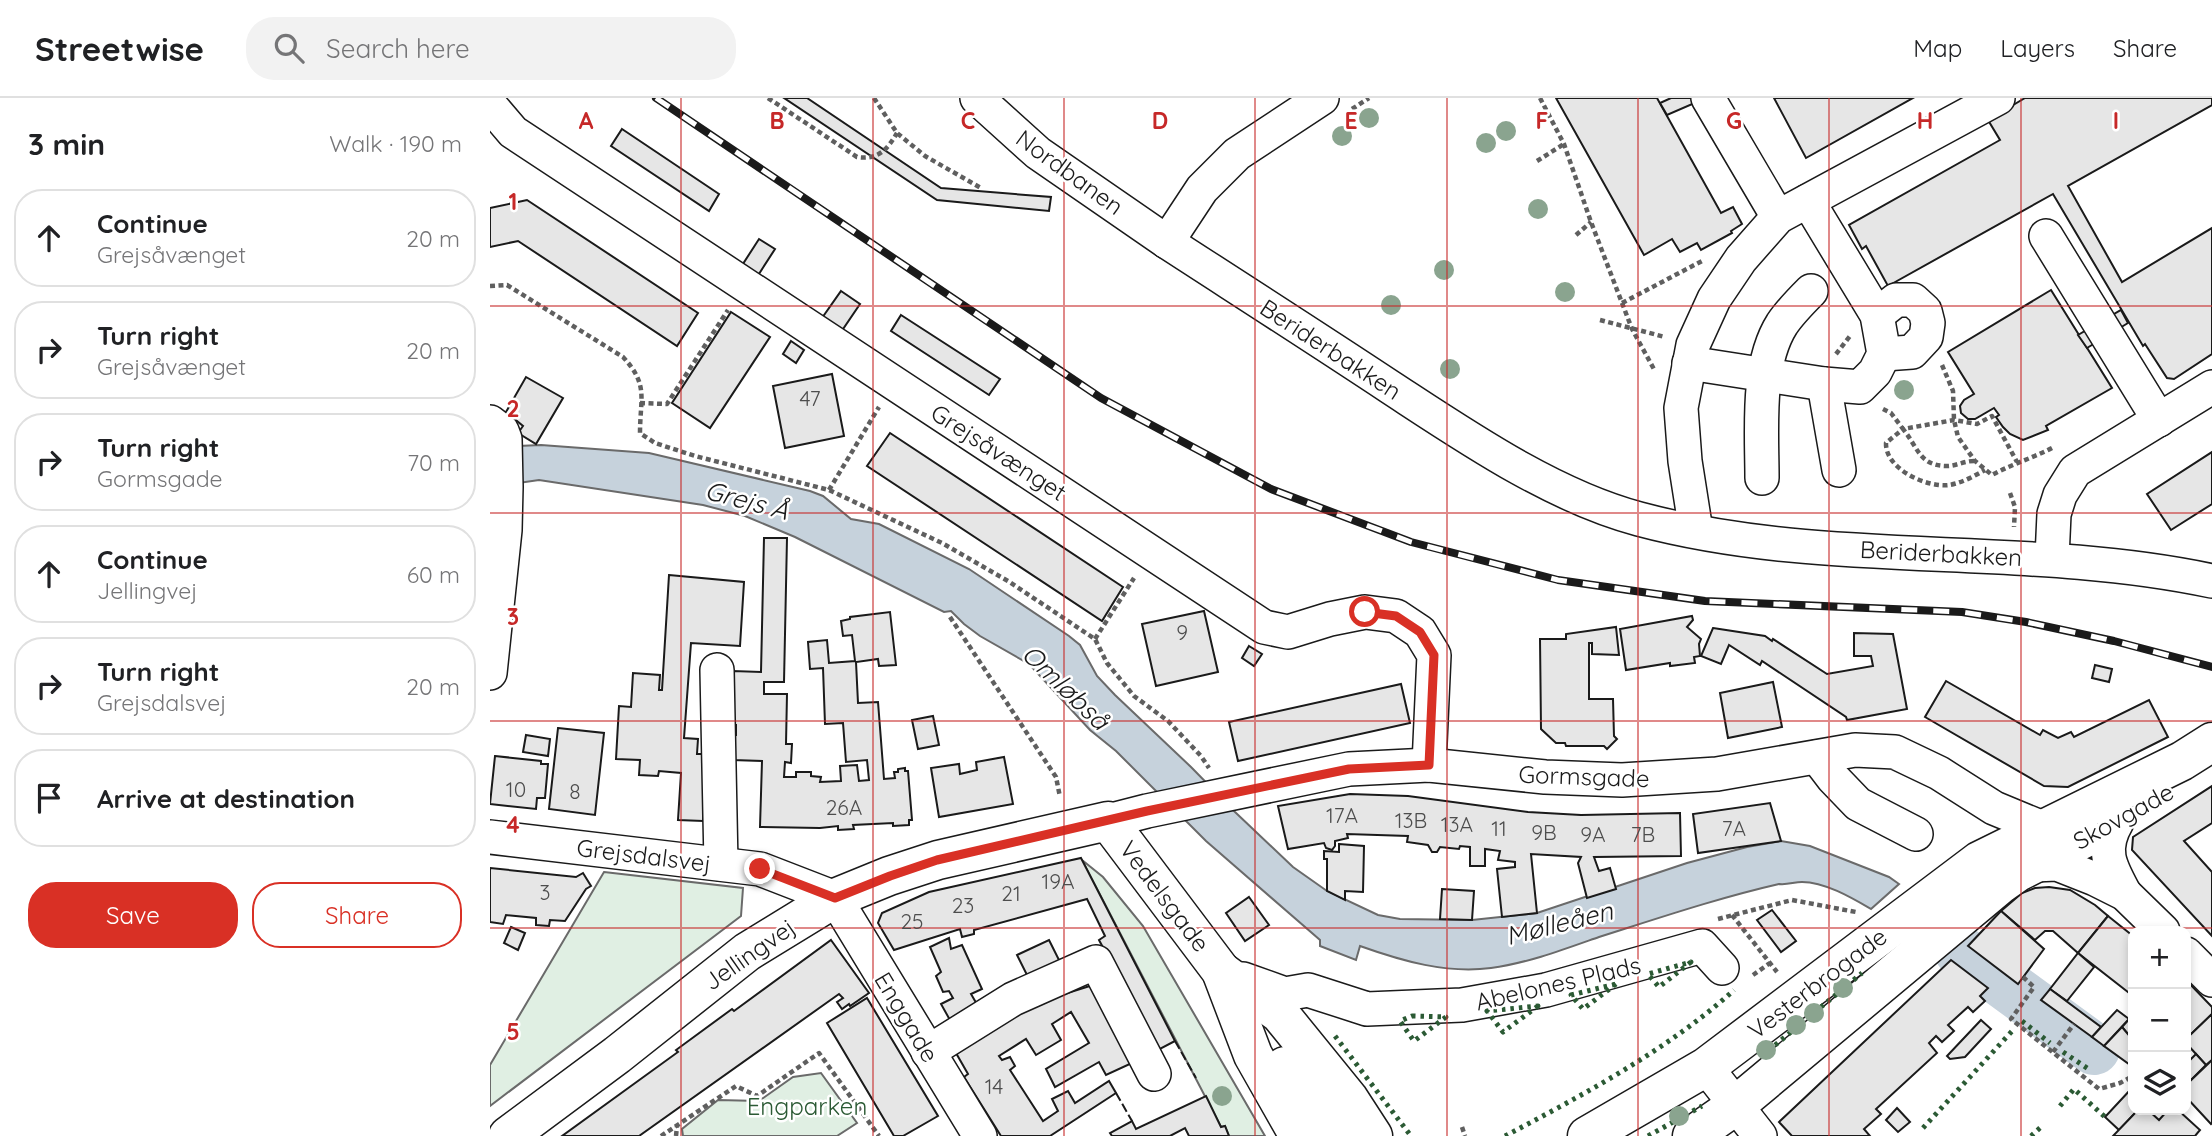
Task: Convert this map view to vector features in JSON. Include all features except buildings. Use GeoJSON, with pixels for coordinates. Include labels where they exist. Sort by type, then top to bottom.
{"type":"FeatureCollection","features":[{"type":"Feature","properties":{"kind":"main road","name":"Skovgade"},"geometry":{"type":"LineString","coordinates":[[2045,829],[2182,761],[2212,742]]}},
{"type":"Feature","properties":{"kind":"main road","name":"Skovgade"},"geometry":{"type":"LineString","coordinates":[[2033,865],[2117,822],[2212,764]]}},
{"type":"Feature","properties":{"kind":"main road","name":"Jellingvej"},"geometry":{"type":"LineString","coordinates":[[508,1136],[617,1055],[747,952],[835,898],[937,860],[1108,821]]}},
{"type":"Feature","properties":{"kind":"main road","name":"Vedelsgade"},"geometry":{"type":"LineString","coordinates":[[1108,821],[1222,971],[1280,1014],[1349,1099],[1373,1136]]}},
{"type":"Feature","properties":{"kind":"main road","name":"Vesterbrogade"},"geometry":{"type":"LineString","coordinates":[[1587,1136],[1706,1067],[1979,861],[2045,829]]}},
{"type":"Feature","properties":{"kind":"main road","name":"Vesterbrogade"},"geometry":{"type":"LineString","coordinates":[[1692,1136],[1735,1106],[2001,884],[2033,865]]}},
{"type":"Feature","properties":{"kind":"main road","name":"Vedelsgade"},"geometry":{"type":"LineString","coordinates":[[1222,971],[1252,1055],[1299,1136]]}},
{"type":"Feature","properties":{"kind":"main road"},"geometry":{"type":"LineString","coordinates":[[1222,971],[1333,1136]]}},
{"type":"Feature","properties":{"kind":"street","name":"Nordbanen"},"geometry":{"type":"LineString","coordinates":[[977,98],[1038,152],[1167,242]]}},
{"type":"Feature","properties":{"kind":"street"},"geometry":{"type":"LineString","coordinates":[[1167,242],[1202,189],[1237,155],[1322,98]]}},
{"type":"Feature","properties":{"kind":"street"},"geometry":{"type":"LineString","coordinates":[[1708,98],[1778,217]]}},
{"type":"Feature","properties":{"kind":"street"},"geometry":{"type":"LineString","coordinates":[[1696,531],[1685,461],[1681,408],[1691,354],[1714,299],[1734,269],[1778,217],[1998,98]]}},
{"type":"Feature","properties":{"kind":"street","name":"Grejsåvænget"},"geometry":{"type":"LineString","coordinates":[[490,105],[513,132],[1264,627],[1288,632],[1365,612],[1396,616],[1420,632],[1434,655],[1429,765]]}},
{"type":"Feature","properties":{"kind":"street"},"geometry":{"type":"LineString","coordinates":[[1691,354],[1765,374],[1860,387],[1875,372],[1884,354],[1877,315],[1808,201]]}},
{"type":"Feature","properties":{"kind":"street"},"geometry":{"type":"LineString","coordinates":[[2046,236],[2159,420]]}},
{"type":"Feature","properties":{"kind":"street","name":"Beriderbakken"},"geometry":{"type":"LineString","coordinates":[[1167,242],[1451,426],[1534,475],[1574,495],[1637,519],[1772,544],[2052,558],[2203,576]]}},
{"type":"Feature","properties":{"kind":"street"},"geometry":{"type":"LineString","coordinates":[[1762,478],[1762,419],[1769,352],[1782,323],[1811,291]]}},
{"type":"Feature","properties":{"kind":"street"},"geometry":{"type":"LineString","coordinates":[[1877,315],[1896,300],[1913,300],[1925,311],[1928,323],[1926,337],[1912,352],[1884,354]]}},
{"type":"Feature","properties":{"kind":"street"},"geometry":{"type":"LineString","coordinates":[[1824,383],[1839,470]]}},
{"type":"Feature","properties":{"kind":"street"},"geometry":{"type":"LineString","coordinates":[[2052,558],[2054,514],[2060,495],[2075,471],[2212,387]]}},
{"type":"Feature","properties":{"kind":"street"},"geometry":{"type":"LineString","coordinates":[[490,673],[505,530],[506,487],[498,431]]}},
{"type":"Feature","properties":{"kind":"street"},"geometry":{"type":"LineString","coordinates":[[717,670],[721,864]]}},
{"type":"Feature","properties":{"kind":"street","name":"Gormsgade"},"geometry":{"type":"LineString","coordinates":[[1108,821],[1349,769],[1429,765],[1545,777],[1622,780],[1717,774],[1855,750],[1895,752],[1939,774],[1994,808],[2045,829]]}},
{"type":"Feature","properties":{"kind":"street"},"geometry":{"type":"LineString","coordinates":[[1817,757],[1858,804],[1916,834]]}},
{"type":"Feature","properties":{"kind":"street"},"geometry":{"type":"LineString","coordinates":[[2117,822],[2110,834],[2110,866],[2125,894],[2158,926]]}},
{"type":"Feature","properties":{"kind":"street","name":"Grejsdalsvej"},"geometry":{"type":"LineString","coordinates":[[490,837],[760,869],[835,898]]}},
{"type":"Feature","properties":{"kind":"street"},"geometry":{"type":"LineString","coordinates":[[2033,865],[2057,864],[2074,869],[2125,894]]}},
{"type":"Feature","properties":{"kind":"street","name":"Enggade"},"geometry":{"type":"LineString","coordinates":[[835,898],[980,1136]]}},
{"type":"Feature","properties":{"kind":"street","name":"Abelones Plads"},"geometry":{"type":"LineString","coordinates":[[1222,971],[1285,995],[1308,990],[1367,1009],[1462,1005],[1546,990],[1702,946],[1722,968]]}},
{"type":"Feature","properties":{"kind":"street"},"geometry":{"type":"LineString","coordinates":[[2191,959],[2212,980]]}},
{"type":"Feature","properties":{"kind":"street"},"geometry":{"type":"LineString","coordinates":[[928,1052],[1013,999],[1096,962],[1154,1074]]}},
{"type":"Feature","properties":{"kind":"street"},"geometry":{"type":"LineString","coordinates":[[1706,1067],[1759,1136]]}},
{"type":"Feature","properties":{"kind":"path"},"geometry":{"type":"LineString","coordinates":[[768,98],[857,157],[869,159],[879,155],[897,132]]}},
{"type":"Feature","properties":{"kind":"path"},"geometry":{"type":"LineString","coordinates":[[874,98],[897,132],[925,156],[981,188]]}},
{"type":"Feature","properties":{"kind":"path"},"geometry":{"type":"LineString","coordinates":[[1540,98],[1564,144],[1632,329],[1655,371],[1656,380]]}},
{"type":"Feature","properties":{"kind":"path"},"geometry":{"type":"LineString","coordinates":[[1537,161],[1564,144]]}},
{"type":"Feature","properties":{"kind":"path"},"geometry":{"type":"LineString","coordinates":[[1576,235],[1591,222]]}},
{"type":"Feature","properties":{"kind":"path"},"geometry":{"type":"LineString","coordinates":[[1622,303],[1707,257]]}},
{"type":"Feature","properties":{"kind":"path"},"geometry":{"type":"LineString","coordinates":[[490,286],[507,285],[623,357],[637,372],[643,389],[640,433],[655,443],[695,456],[829,490],[942,543],[1008,581],[1095,639],[1107,663],[1134,696],[1168,721],[1192,747],[1227,794]]}},
{"type":"Feature","properties":{"kind":"path"},"geometry":{"type":"LineString","coordinates":[[640,403],[667,404],[744,285]]}},
{"type":"Feature","properties":{"kind":"path"},"geometry":{"type":"LineString","coordinates":[[1824,383],[1840,347],[1854,331],[1877,315]]}},
{"type":"Feature","properties":{"kind":"path"},"geometry":{"type":"LineString","coordinates":[[1600,320],[1632,329],[1691,354]]}},
{"type":"Feature","properties":{"kind":"path"},"geometry":{"type":"LineString","coordinates":[[1926,337],[1953,391],[1954,420],[1958,437],[1975,461],[1992,475],[2017,462],[1992,416],[1977,424],[1954,420],[1903,429],[1890,438],[1886,448],[1899,468],[1922,482],[1947,486],[1985,470]]}},
{"type":"Feature","properties":{"kind":"path"},"geometry":{"type":"LineString","coordinates":[[829,490],[894,383]]}},
{"type":"Feature","properties":{"kind":"path"},"geometry":{"type":"LineString","coordinates":[[1860,387],[1866,400],[1891,413],[1913,441],[1919,456],[1927,462],[1948,467],[1965,461],[1975,461]]}},
{"type":"Feature","properties":{"kind":"path"},"geometry":{"type":"LineString","coordinates":[[1095,639],[1151,552]]}},
{"type":"Feature","properties":{"kind":"path"},"geometry":{"type":"LineString","coordinates":[[950,617],[1056,777],[1067,829]]}},
{"type":"Feature","properties":{"kind":"path"},"geometry":{"type":"LineString","coordinates":[[1706,922],[1791,900],[1864,913],[1888,930]]}},
{"type":"Feature","properties":{"kind":"path"},"geometry":{"type":"LineString","coordinates":[[1732,915],[1797,998]]}},
{"type":"Feature","properties":{"kind":"path"},"geometry":{"type":"LineString","coordinates":[[2023,977],[2034,987],[2011,1019],[2099,1089],[2128,1079]]}},
{"type":"Feature","properties":{"kind":"path"},"geometry":{"type":"LineString","coordinates":[[2053,1052],[2074,1024]]}},
{"type":"Feature","properties":{"kind":"path"},"geometry":{"type":"LineString","coordinates":[[661,1136],[736,1086],[757,1096],[819,1053],[879,1136]]}},
{"type":"Feature","properties":{"kind":"path"},"geometry":{"type":"LineString","coordinates":[[676,1136],[678,1125]]}},
{"type":"Feature","properties":{"kind":"path"},"geometry":{"type":"LineString","coordinates":[[1462,1127],[1465,1136]]}},
{"type":"Feature","properties":{"kind":"green space"},"geometry":{"type":"Polygon","coordinates":[[[1082,860],[1103,877],[1143,926],[1265,1136],[1229,1136],[1225,1126],[1221,1127],[1082,860]]]}},
{"type":"Feature","properties":{"kind":"green space"},"geometry":{"type":"Polygon","coordinates":[[[604,872],[743,888],[741,916],[490,1106],[490,1065],[604,872]]]}},
{"type":"Feature","properties":{"kind":"green space","name":"Engparken"},"geometry":{"type":"Polygon","coordinates":[[[821,1073],[857,1123],[837,1136],[683,1136],[682,1129],[718,1100],[759,1101],[793,1077],[821,1073]]]}},
{"type":"Feature","properties":{"kind":"water"},"geometry":{"type":"Polygon","coordinates":[[[541,445],[649,453],[810,491],[823,496],[851,519],[879,524],[969,569],[1080,645],[1097,676],[1115,695],[1293,867],[1327,891],[1378,915],[1400,919],[1472,920],[1537,913],[1687,863],[1781,841],[1810,846],[1889,877],[1899,884],[1871,909],[1838,891],[1820,885],[1802,882],[1779,884],[1689,909],[1560,951],[1491,968],[1441,968],[1392,957],[1360,946],[1356,960],[1320,946],[1320,940],[1206,841],[1116,751],[1090,730],[1029,664],[980,636],[951,611],[944,612],[795,537],[745,516],[703,505],[539,480],[490,487],[518,446],[541,445]]]}},
{"type":"Feature","properties":{"kind":"waterway","name":"Mølleåen"},"geometry":{"type":"LineString","coordinates":[[1960,951],[2094,1049]]}},
{"type":"Feature","properties":{"kind":"railway"},"geometry":{"type":"LineString","coordinates":[[656,98],[1101,398],[1271,489],[1411,542],[1558,580],[1705,601],[1962,612],[2026,622],[2114,641],[2212,667]]}},
{"type":"Feature","properties":{"kind":"hedge"},"geometry":{"type":"LineString","coordinates":[[1691,962],[1659,987],[1648,974],[1691,962]]}},
{"type":"Feature","properties":{"kind":"hedge"},"geometry":{"type":"LineString","coordinates":[[1762,1056],[1862,973]]}},
{"type":"Feature","properties":{"kind":"hedge"},"geometry":{"type":"LineString","coordinates":[[1616,984],[1583,1009],[1571,995],[1616,984]]}},
{"type":"Feature","properties":{"kind":"hedge"},"geometry":{"type":"LineString","coordinates":[[1505,1136],[1654,1051],[1709,1012],[1734,990]]}},
{"type":"Feature","properties":{"kind":"hedge"},"geometry":{"type":"LineString","coordinates":[[1538,1006],[1503,1032],[1487,1011],[1538,1006]]}},
{"type":"Feature","properties":{"kind":"hedge"},"geometry":{"type":"LineString","coordinates":[[1412,1016],[1446,1017],[1414,1041],[1400,1021],[1412,1016]]}},
{"type":"Feature","properties":{"kind":"hedge"},"geometry":{"type":"LineString","coordinates":[[2022,1021],[2050,1043]]}},
{"type":"Feature","properties":{"kind":"hedge"},"geometry":{"type":"LineString","coordinates":[[1923,1128],[2014,1029]]}},
{"type":"Feature","properties":{"kind":"hedge"},"geometry":{"type":"LineString","coordinates":[[1335,1036],[1411,1136]]}},
{"type":"Feature","properties":{"kind":"hedge"},"geometry":{"type":"LineString","coordinates":[[2063,1052],[2090,1070]]}},
{"type":"Feature","properties":{"kind":"hedge"},"geometry":{"type":"LineString","coordinates":[[2060,1106],[2074,1089],[2105,1117]]}},
{"type":"Feature","properties":{"kind":"hedge"},"geometry":{"type":"LineString","coordinates":[[1648,1136],[1702,1106]]}},
{"type":"Feature","properties":{"kind":"hedge"},"geometry":{"type":"LineString","coordinates":[[2031,1136],[2041,1127]]}},
{"type":"Feature","properties":{"kind":"fence"},"geometry":{"type":"LineString","coordinates":[[1175,1041],[1196,1078]]}},
{"type":"Feature","properties":{"kind":"fence"},"geometry":{"type":"LineString","coordinates":[[1116,1093],[1132,1121]]}},
{"type":"Feature","properties":{"kind":"route"},"geometry":{"type":"LineString","coordinates":[[760,869],[835,898],[937,860],[1147,811],[1349,769],[1429,765],[1434,655],[1420,632],[1396,616],[1365,612]]}},
{"type":"Feature","properties":{"kind":"water label","name":"Grejs Å"},"geometry":{"type":"Point","coordinates":[747,500]}},
{"type":"Feature","properties":{"kind":"water label","name":"Omløbså"},"geometry":{"type":"Point","coordinates":[1066,687]}}]}
